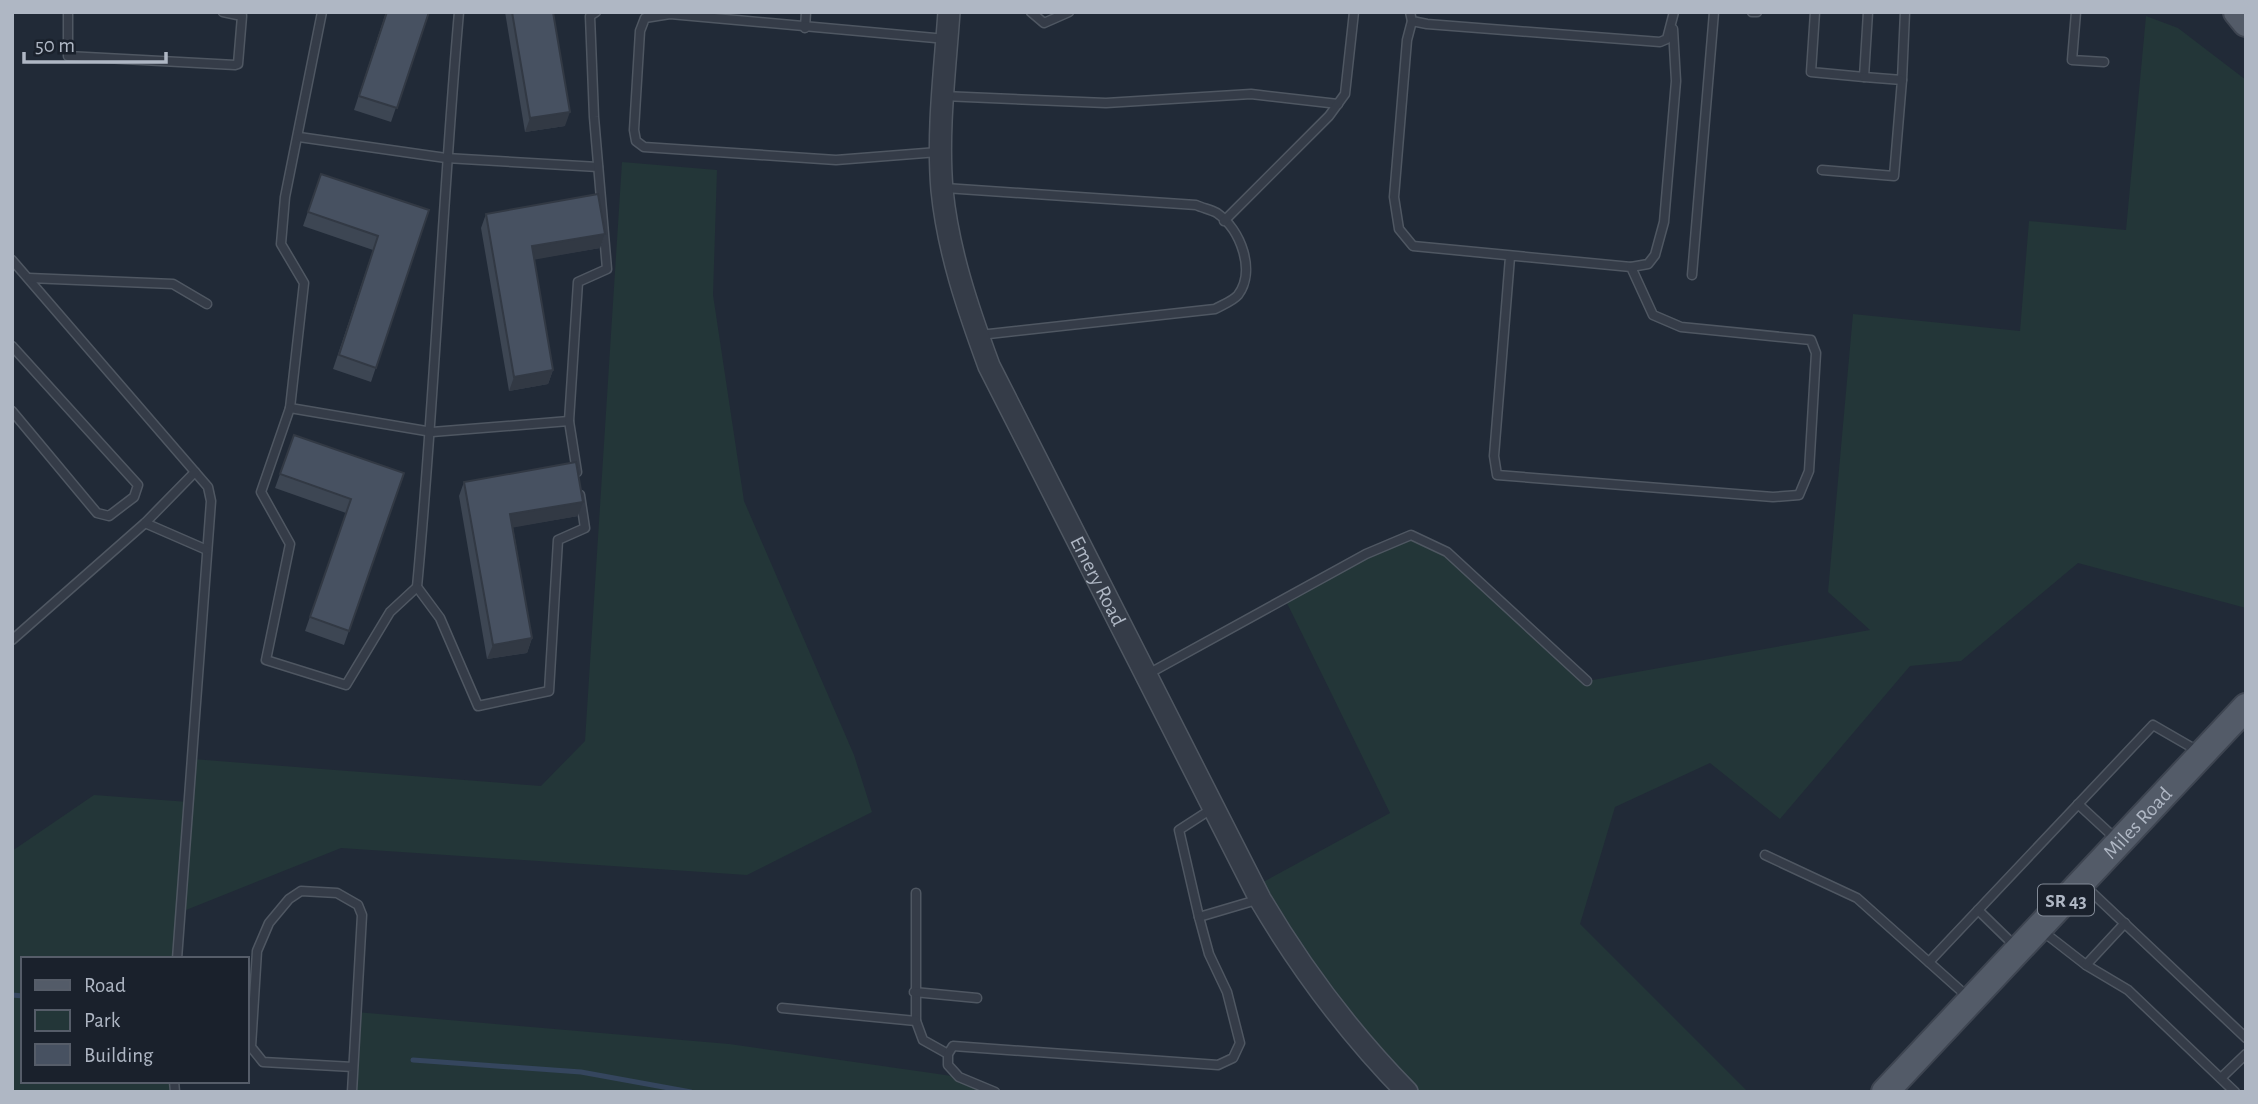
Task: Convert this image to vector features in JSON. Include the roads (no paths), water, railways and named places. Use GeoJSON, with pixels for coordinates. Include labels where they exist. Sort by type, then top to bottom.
{"type":"FeatureCollection","features":[{"type":"Feature","properties":{"kind":"main road"},"geometry":{"type":"LineString","coordinates":[[2237,12],[2246,23]]}},
{"type":"Feature","properties":{"kind":"main road","name":"Miles Road"},"geometry":{"type":"LineString","coordinates":[[1885,1092],[2246,707]]}},
{"type":"Feature","properties":{"kind":"street","name":"Emery Road"},"geometry":{"type":"LineString","coordinates":[[949,12],[943,96],[942,188],[956,267],[978,336],[998,386],[1260,899],[1309,978],[1356,1037],[1407,1092]]}},
{"type":"Feature","properties":{"kind":"lane"},"geometry":{"type":"LineString","coordinates":[[68,12],[68,56],[235,65],[238,64],[242,16],[223,12]]}},
{"type":"Feature","properties":{"kind":"lane"},"geometry":{"type":"LineString","coordinates":[[322,12],[285,197],[281,244],[304,282],[290,408],[261,492],[290,544],[266,660],[346,685],[390,612],[417,587],[432,432],[446,158],[459,12]]}},
{"type":"Feature","properties":{"kind":"lane"},"geometry":{"type":"LineString","coordinates":[[417,587],[440,618],[478,706],[549,691],[558,540],[585,528],[569,421],[578,282],[607,270],[598,167],[590,16],[596,12]]}},
{"type":"Feature","properties":{"kind":"lane"},"geometry":{"type":"LineString","coordinates":[[805,28],[806,12]]}},
{"type":"Feature","properties":{"kind":"lane"},"geometry":{"type":"LineString","coordinates":[[1031,12],[1044,23],[1069,12]]}},
{"type":"Feature","properties":{"kind":"lane"},"geometry":{"type":"LineString","coordinates":[[1224,221],[1345,94],[1354,12]]}},
{"type":"Feature","properties":{"kind":"lane"},"geometry":{"type":"LineString","coordinates":[[1672,26],[1667,39],[1660,42],[1411,16],[1394,197],[1399,229],[1413,246],[1631,267],[1648,264],[1655,255],[1664,222],[1676,80],[1672,26],[1674,12]]}},
{"type":"Feature","properties":{"kind":"lane"},"geometry":{"type":"LineString","coordinates":[[1692,275],[1714,12]]}},
{"type":"Feature","properties":{"kind":"lane"},"geometry":{"type":"LineString","coordinates":[[1815,12],[1811,72],[1902,79]]}},
{"type":"Feature","properties":{"kind":"lane"},"geometry":{"type":"LineString","coordinates":[[1864,77],[1867,12]]}},
{"type":"Feature","properties":{"kind":"lane"},"geometry":{"type":"LineString","coordinates":[[1822,170],[1894,176],[1905,12]]}},
{"type":"Feature","properties":{"kind":"lane"},"geometry":{"type":"LineString","coordinates":[[2076,12],[2072,60],[2104,62]]}},
{"type":"Feature","properties":{"kind":"lane"},"geometry":{"type":"LineString","coordinates":[[941,151],[836,160],[644,147],[636,141],[634,130],[640,31],[645,18],[670,13],[736,17],[805,28],[947,39]]}},
{"type":"Feature","properties":{"kind":"lane"},"geometry":{"type":"LineString","coordinates":[[943,96],[1106,103],[1214,94],[1251,94],[1338,104]]}},
{"type":"Feature","properties":{"kind":"lane"},"geometry":{"type":"LineString","coordinates":[[299,137],[446,158],[598,167]]}},
{"type":"Feature","properties":{"kind":"lane"},"geometry":{"type":"LineString","coordinates":[[942,188],[1196,205],[1217,213],[1248,262],[1247,275],[1237,297],[1214,309],[978,336]]}},
{"type":"Feature","properties":{"kind":"lane"},"geometry":{"type":"LineString","coordinates":[[1510,257],[1494,457],[1497,475],[1773,497],[1799,495],[1809,471],[1816,353],[1811,340],[1681,327],[1653,315],[1631,267]]}},
{"type":"Feature","properties":{"kind":"lane"},"geometry":{"type":"LineString","coordinates":[[12,260],[208,488],[211,501],[208,550],[177,957]]}},
{"type":"Feature","properties":{"kind":"lane"},"geometry":{"type":"LineString","coordinates":[[29,278],[173,284],[207,304]]}},
{"type":"Feature","properties":{"kind":"lane"},"geometry":{"type":"LineString","coordinates":[[12,346],[138,485],[134,498],[109,516],[97,513],[12,411]]}},
{"type":"Feature","properties":{"kind":"lane"},"geometry":{"type":"LineString","coordinates":[[290,408],[432,432],[569,421]]}},
{"type":"Feature","properties":{"kind":"lane"},"geometry":{"type":"LineString","coordinates":[[12,640],[145,523],[195,472]]}},
{"type":"Feature","properties":{"kind":"lane"},"geometry":{"type":"LineString","coordinates":[[145,523],[208,550]]}},
{"type":"Feature","properties":{"kind":"lane"},"geometry":{"type":"LineString","coordinates":[[1146,676],[1366,554],[1411,536],[1447,552],[1587,681]]}},
{"type":"Feature","properties":{"kind":"lane"},"geometry":{"type":"LineString","coordinates":[[1929,962],[2153,725],[2202,753]]}},
{"type":"Feature","properties":{"kind":"lane"},"geometry":{"type":"LineString","coordinates":[[2078,804],[2119,842]]}},
{"type":"Feature","properties":{"kind":"lane"},"geometry":{"type":"LineString","coordinates":[[995,1092],[959,1077],[948,1065],[948,1054],[953,1046],[959,1044],[1217,1065],[1233,1059],[1240,1043],[1227,992],[1209,954],[1179,830],[1213,808]]}},
{"type":"Feature","properties":{"kind":"lane"},"geometry":{"type":"LineString","coordinates":[[1765,855],[1857,898],[1972,1000]]}},
{"type":"Feature","properties":{"kind":"lane"},"geometry":{"type":"LineString","coordinates":[[2082,883],[2246,1038]]}},
{"type":"Feature","properties":{"kind":"lane"},"geometry":{"type":"LineString","coordinates":[[352,1092],[362,915],[358,905],[337,893],[301,891],[289,899],[270,923],[257,951],[251,1047],[263,1062],[353,1067]]}},
{"type":"Feature","properties":{"kind":"lane"},"geometry":{"type":"LineString","coordinates":[[916,893],[916,1021],[923,1040],[948,1054]]}},
{"type":"Feature","properties":{"kind":"lane"},"geometry":{"type":"LineString","coordinates":[[1199,917],[1260,899]]}},
{"type":"Feature","properties":{"kind":"lane"},"geometry":{"type":"LineString","coordinates":[[1978,910],[2019,949]]}},
{"type":"Feature","properties":{"kind":"lane"},"geometry":{"type":"LineString","coordinates":[[2086,965],[2125,923]]}},
{"type":"Feature","properties":{"kind":"lane"},"geometry":{"type":"LineString","coordinates":[[2039,929],[2086,965],[2128,990],[2235,1092]]}},
{"type":"Feature","properties":{"kind":"lane"},"geometry":{"type":"LineString","coordinates":[[914,992],[977,998]]}},
{"type":"Feature","properties":{"kind":"lane"},"geometry":{"type":"LineString","coordinates":[[782,1008],[916,1021]]}},
{"type":"Feature","properties":{"kind":"lane"},"geometry":{"type":"LineString","coordinates":[[2221,1078],[2246,1054]]}},
{"type":"Feature","properties":{"kind":"waterway"},"geometry":{"type":"LineString","coordinates":[[12,995],[21,996]]}},
{"type":"Feature","properties":{"kind":"waterway"},"geometry":{"type":"LineString","coordinates":[[413,1060],[581,1072],[691,1092]]}}]}
